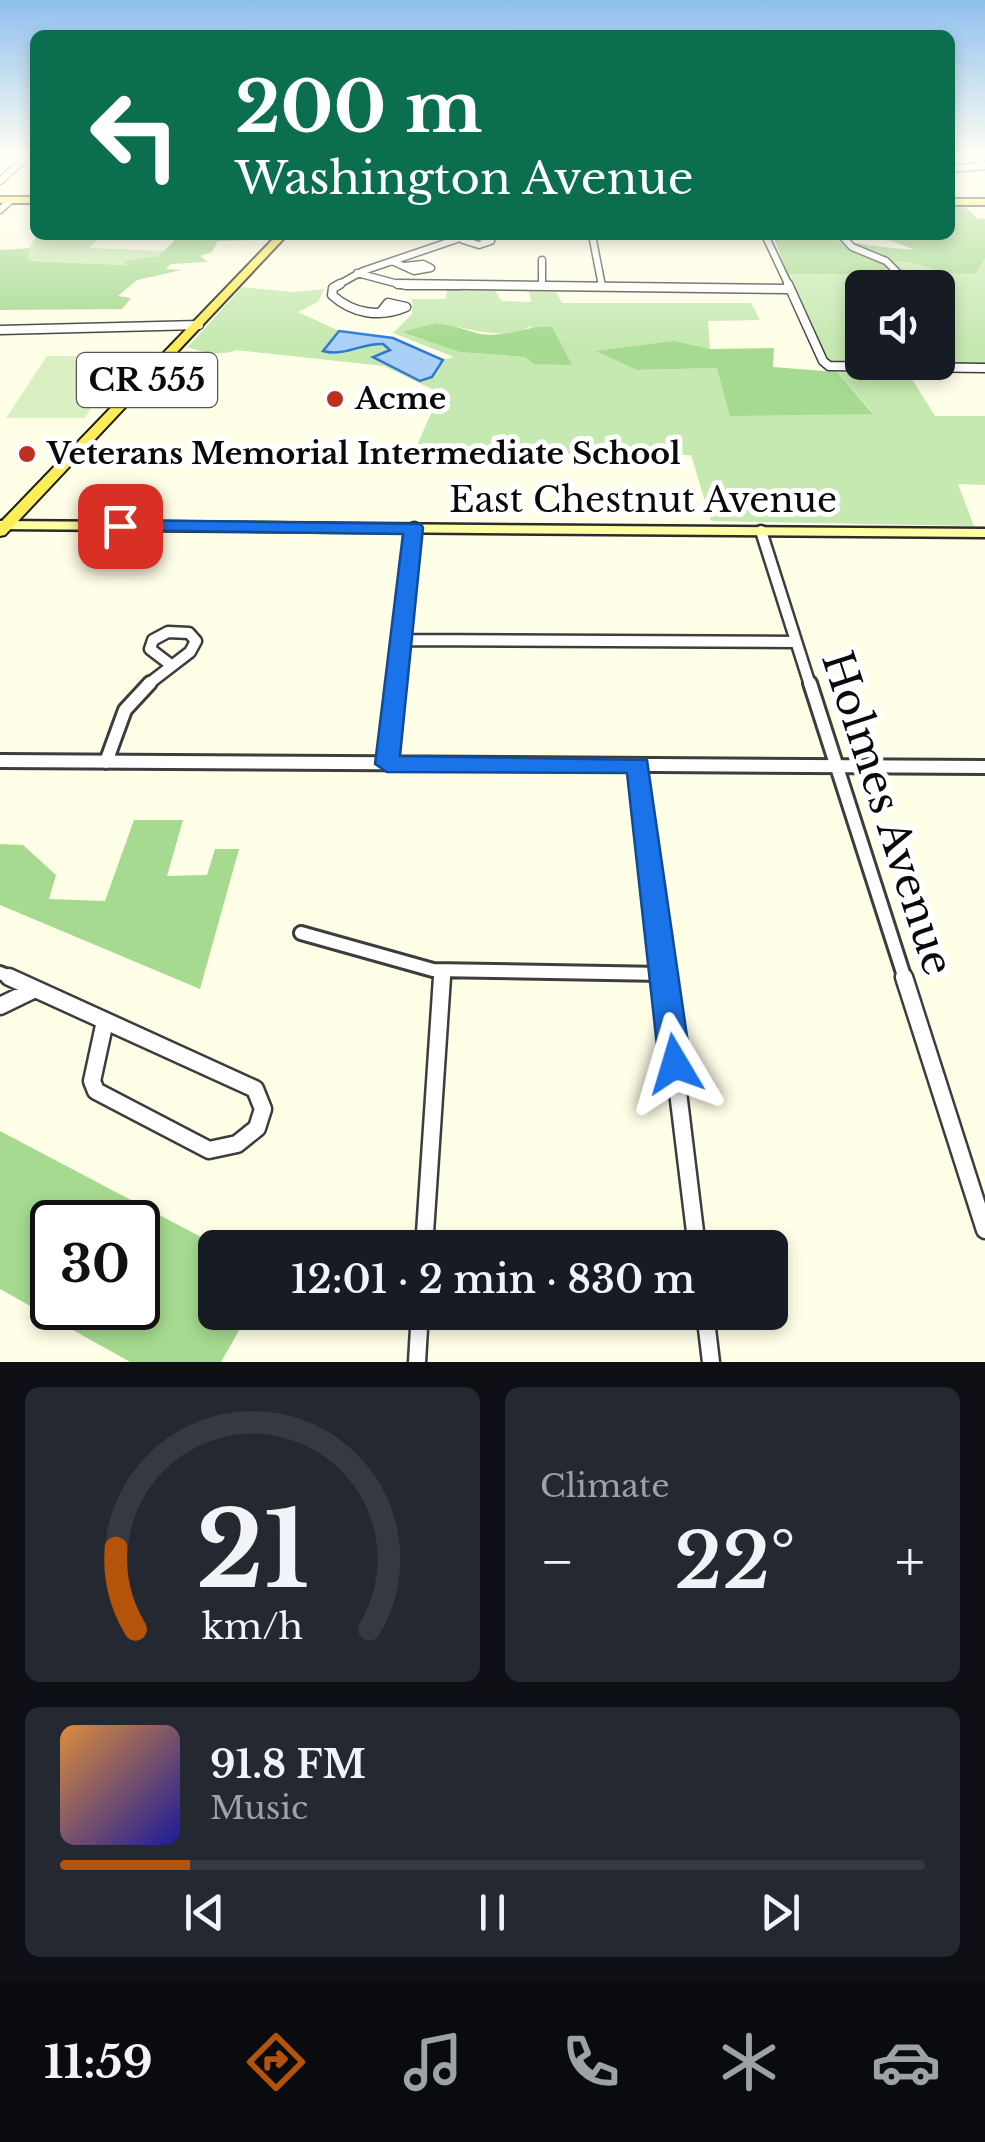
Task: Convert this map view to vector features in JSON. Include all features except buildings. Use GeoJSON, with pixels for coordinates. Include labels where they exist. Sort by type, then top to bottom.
{"type":"FeatureCollection","features":[{"type":"Feature","properties":{"kind":"main road","name":"CR 555"},"geometry":{"type":"LineString","coordinates":[[2,528],[277,240]]}},
{"type":"Feature","properties":{"kind":"street"},"geometry":{"type":"LineString","coordinates":[[380,312],[364,313],[334,299],[333,288],[357,274],[455,240]]}},
{"type":"Feature","properties":{"kind":"street"},"geometry":{"type":"LineString","coordinates":[[593,240],[602,288]]}},
{"type":"Feature","properties":{"kind":"street"},"geometry":{"type":"LineString","coordinates":[[768,240],[787,289],[829,366],[985,368]]}},
{"type":"Feature","properties":{"kind":"street"},"geometry":{"type":"LineString","coordinates":[[845,240],[852,248],[886,260],[896,270]]}},
{"type":"Feature","properties":{"kind":"street"},"geometry":{"type":"LineString","coordinates":[[368,262],[433,242],[445,242]]}},
{"type":"Feature","properties":{"kind":"street"},"geometry":{"type":"LineString","coordinates":[[380,259],[404,266]]}},
{"type":"Feature","properties":{"kind":"street"},"geometry":{"type":"LineString","coordinates":[[542,260],[542,287]]}},
{"type":"Feature","properties":{"kind":"street"},"geometry":{"type":"LineString","coordinates":[[357,274],[398,285],[787,289]]}},
{"type":"Feature","properties":{"kind":"street"},"geometry":{"type":"LineString","coordinates":[[0,330],[199,324]]}},
{"type":"Feature","properties":{"kind":"street","name":"East Chestnut Avenue"},"geometry":{"type":"LineString","coordinates":[[2,528],[985,533]]}},
{"type":"Feature","properties":{"kind":"street"},"geometry":{"type":"LineString","coordinates":[[387,764],[414,528]]}},
{"type":"Feature","properties":{"kind":"street","name":"Holmes Avenue"},"geometry":{"type":"LineString","coordinates":[[761,531],[985,1230]]}},
{"type":"Feature","properties":{"kind":"street"},"geometry":{"type":"LineString","coordinates":[[403,640],[796,642]]}},
{"type":"Feature","properties":{"kind":"street"},"geometry":{"type":"LineString","coordinates":[[106,762],[128,700],[171,665]]}},
{"type":"Feature","properties":{"kind":"street"},"geometry":{"type":"LineString","coordinates":[[0,761],[985,767]]}},
{"type":"Feature","properties":{"kind":"street"},"geometry":{"type":"LineString","coordinates":[[638,765],[695,1230]]}},
{"type":"Feature","properties":{"kind":"street"},"geometry":{"type":"LineString","coordinates":[[301,933],[442,972],[663,974]]}},
{"type":"Feature","properties":{"kind":"street"},"geometry":{"type":"LineString","coordinates":[[425,1230],[442,972]]}},
{"type":"Feature","properties":{"kind":"street"},"geometry":{"type":"LineString","coordinates":[[0,973],[256,1089],[263,1110],[250,1137],[241,1145],[209,1150],[96,1091],[92,1080],[105,1021]]}},
{"type":"Feature","properties":{"kind":"street"},"geometry":{"type":"LineString","coordinates":[[0,1006],[34,989]]}},
{"type":"Feature","properties":{"kind":"street"},"geometry":{"type":"LineString","coordinates":[[417,1362],[419,1330]]}},
{"type":"Feature","properties":{"kind":"street"},"geometry":{"type":"LineString","coordinates":[[707,1330],[711,1362]]}},
{"type":"Feature","properties":{"kind":"green space"},"geometry":{"type":"Polygon","coordinates":[[[955,217],[985,219],[985,258],[975,274],[900,262],[883,264],[886,270],[845,270],[845,275],[787,274],[775,240],[832,240],[915,250],[888,240],[955,240],[955,217]]]}},
{"type":"Feature","properties":{"kind":"green space"},"geometry":{"type":"Polygon","coordinates":[[[34,240],[97,240],[89,248],[166,251],[159,256],[125,261],[128,265],[27,261],[34,240]]]}},
{"type":"Feature","properties":{"kind":"green space"},"geometry":{"type":"Polygon","coordinates":[[[175,240],[260,240],[218,241],[212,252],[200,256],[208,262],[171,264],[166,269],[182,270],[137,280],[118,296],[131,298],[122,309],[0,310],[0,250],[29,248],[28,261],[126,265],[124,261],[159,256],[175,240]]]}},
{"type":"Feature","properties":{"kind":"green space"},"geometry":{"type":"Polygon","coordinates":[[[985,258],[985,366],[955,366],[955,270],[943,270],[985,258]]]}},
{"type":"Feature","properties":{"kind":"green space"},"geometry":{"type":"Polygon","coordinates":[[[919,261],[938,270],[886,270],[882,263],[919,261]]]}},
{"type":"Feature","properties":{"kind":"green space"},"geometry":{"type":"Polygon","coordinates":[[[787,274],[845,275],[845,364],[826,359],[787,274]]]}},
{"type":"Feature","properties":{"kind":"green space"},"geometry":{"type":"Polygon","coordinates":[[[242,287],[294,292],[324,289],[318,302],[298,312],[339,331],[323,350],[390,346],[388,352],[373,355],[420,381],[438,371],[443,360],[454,357],[393,333],[412,314],[412,299],[446,299],[447,290],[495,290],[501,301],[531,302],[529,291],[556,292],[562,303],[751,303],[760,320],[708,321],[710,349],[675,341],[637,370],[718,368],[872,412],[837,372],[845,372],[845,380],[913,380],[935,416],[985,416],[985,485],[958,484],[974,526],[711,521],[691,455],[414,452],[440,393],[384,366],[236,350],[199,351],[188,347],[242,287]],[[435,323],[405,332],[459,352],[526,357],[531,326],[507,333],[435,323]]]}},
{"type":"Feature","properties":{"kind":"green space"},"geometry":{"type":"Polygon","coordinates":[[[435,323],[490,335],[552,327],[572,365],[534,364],[525,357],[459,352],[403,332],[435,323]]]}},
{"type":"Feature","properties":{"kind":"green space"},"geometry":{"type":"Polygon","coordinates":[[[675,341],[710,349],[774,348],[773,367],[837,372],[873,414],[730,416],[717,368],[637,370],[596,351],[675,341]]]}},
{"type":"Feature","properties":{"kind":"green space"},"geometry":{"type":"Polygon","coordinates":[[[47,356],[131,356],[108,398],[83,398],[96,400],[85,418],[6,418],[47,356]]]}},
{"type":"Feature","properties":{"kind":"green space"},"geometry":{"type":"Polygon","coordinates":[[[134,820],[183,820],[167,876],[207,875],[215,849],[239,849],[200,989],[0,905],[0,844],[23,845],[56,875],[49,899],[105,901],[134,820]]]}},
{"type":"Feature","properties":{"kind":"green space"},"geometry":{"type":"Polygon","coordinates":[[[0,1131],[131,1200],[30,1200],[30,1306],[0,1289],[0,1131]]]}},
{"type":"Feature","properties":{"kind":"green space"},"geometry":{"type":"Polygon","coordinates":[[[160,1215],[198,1235],[198,1330],[239,1330],[221,1362],[130,1362],[73,1330],[160,1330],[160,1215]]]}},
{"type":"Feature","properties":{"kind":"water"},"geometry":{"type":"Polygon","coordinates":[[[339,331],[393,338],[443,360],[432,377],[420,381],[373,357],[390,350],[383,344],[323,351],[339,331]]]}},
{"type":"Feature","properties":{"kind":"place","name":"Acme"},"geometry":{"type":"Point","coordinates":[335,399]}},
{"type":"Feature","properties":{"kind":"place","name":"Veterans Memorial Intermediate School"},"geometry":{"type":"Point","coordinates":[27,454]}},
{"type":"Feature","properties":{"kind":"route"},"geometry":{"type":"LineString","coordinates":[[120,526],[414,528],[387,764],[638,765],[675,1064]]}}]}
